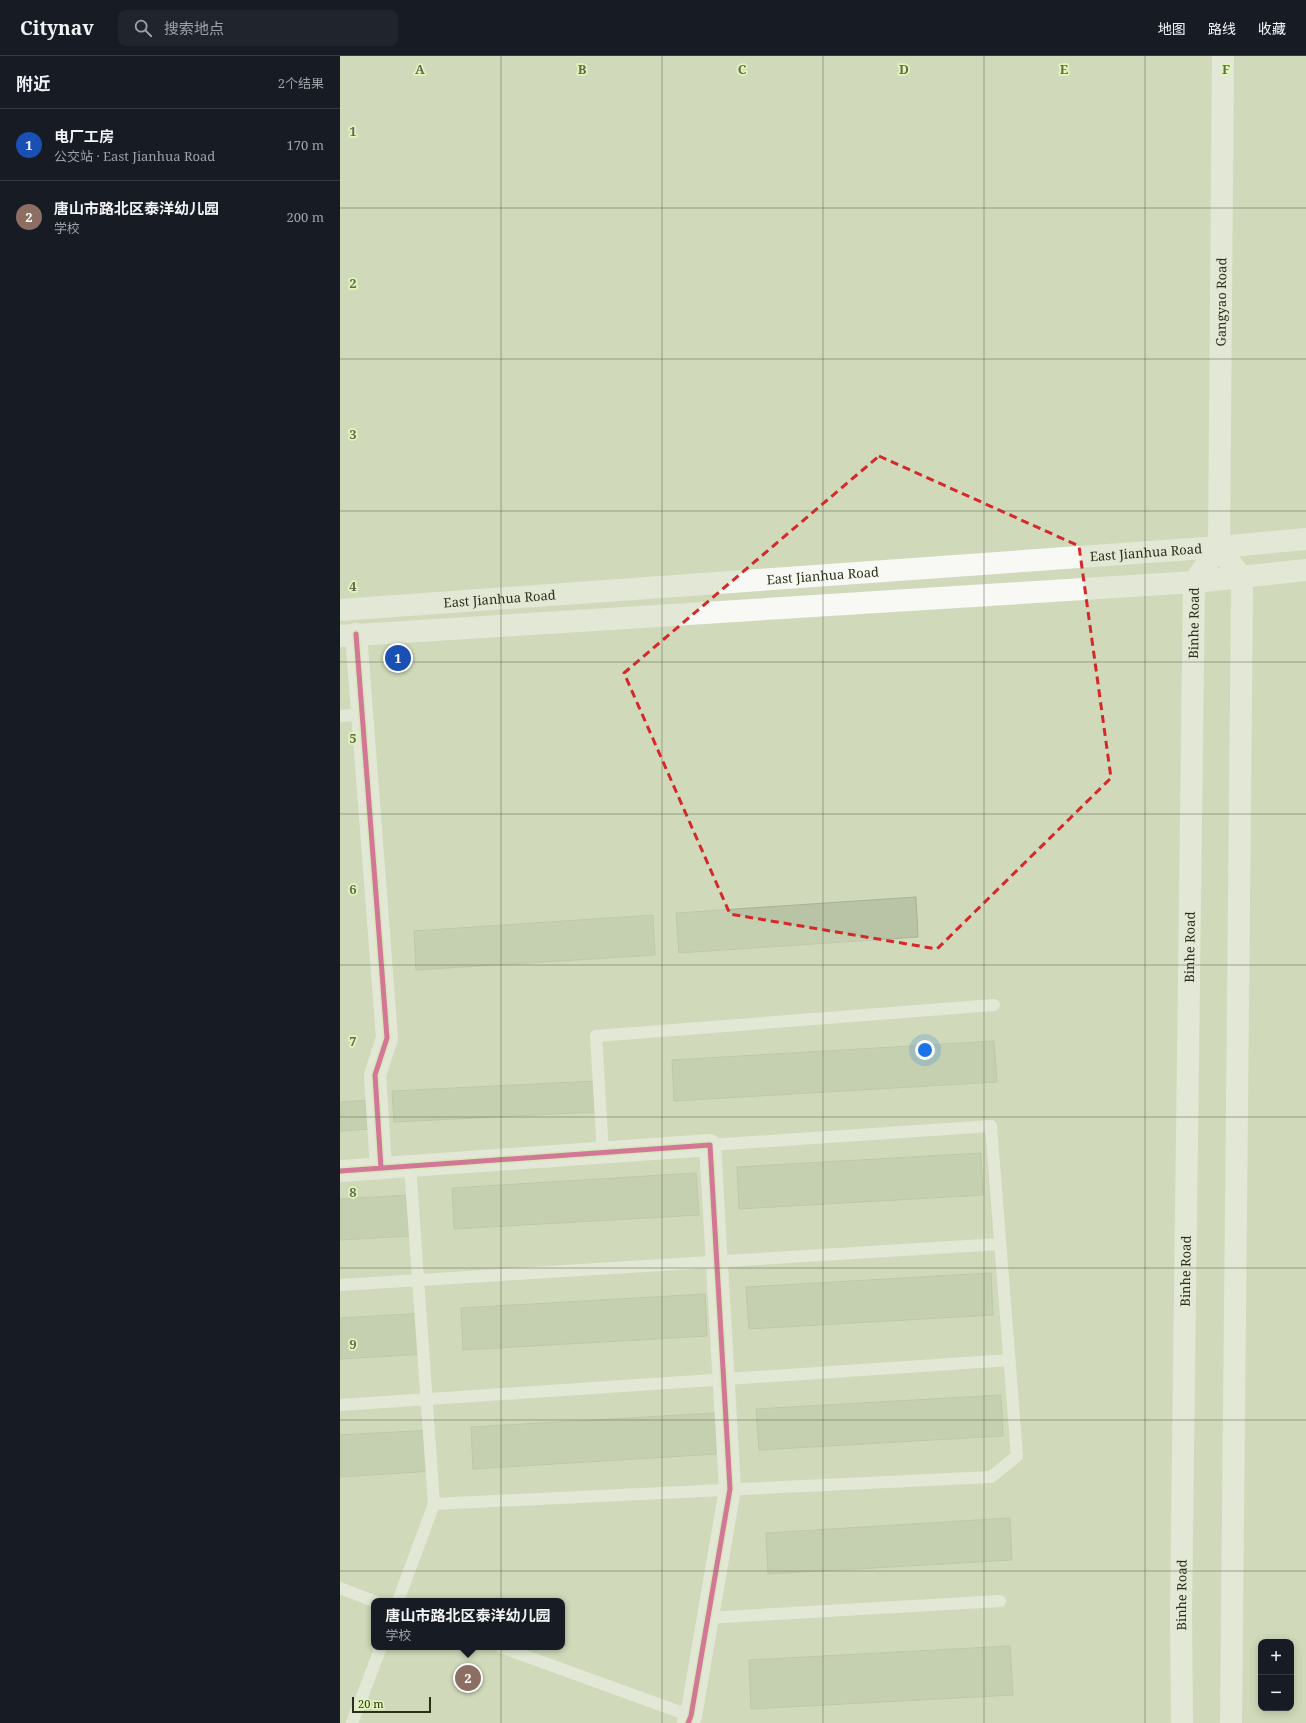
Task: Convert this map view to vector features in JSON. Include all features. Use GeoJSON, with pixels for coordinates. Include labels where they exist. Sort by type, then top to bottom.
{"type":"FeatureCollection","features":[{"type":"Feature","properties":{"kind":"main road","name":"Gangyao Road"},"geometry":{"type":"LineString","coordinates":[[1219,547],[1223,56]]}},
{"type":"Feature","properties":{"kind":"main road","name":"East Jianhua Road"},"geometry":{"type":"LineString","coordinates":[[340,610],[1219,547],[1306,539]]}},
{"type":"Feature","properties":{"kind":"main road"},"geometry":{"type":"LineString","coordinates":[[1219,547],[1241,576],[1232,1723]]}},
{"type":"Feature","properties":{"kind":"main road","name":"Binhe Road"},"geometry":{"type":"LineString","coordinates":[[1182,1723],[1194,582],[1219,547]]}},
{"type":"Feature","properties":{"kind":"main road","name":"East Jianhua Road"},"geometry":{"type":"LineString","coordinates":[[348,635],[1194,582],[1306,570]]}},
{"type":"Feature","properties":{"kind":"main road"},"geometry":{"type":"LineString","coordinates":[[348,635],[362,714],[387,1038],[375,1075],[381,1168]]}},
{"type":"Feature","properties":{"kind":"main road"},"geometry":{"type":"LineString","coordinates":[[340,1171],[710,1145],[730,1489],[690,1719]]}},
{"type":"Feature","properties":{"kind":"lane"},"geometry":{"type":"LineString","coordinates":[[340,716],[362,714]]}},
{"type":"Feature","properties":{"kind":"lane"},"geometry":{"type":"LineString","coordinates":[[603,1153],[596,1036],[994,1005]]}},
{"type":"Feature","properties":{"kind":"lane"},"geometry":{"type":"LineString","coordinates":[[434,1504],[991,1477],[1018,1456],[991,1126],[710,1145]]}},
{"type":"Feature","properties":{"kind":"lane"},"geometry":{"type":"LineString","coordinates":[[399,1598],[434,1504],[410,1166]]}},
{"type":"Feature","properties":{"kind":"lane"},"geometry":{"type":"LineString","coordinates":[[340,1285],[1000,1244]]}},
{"type":"Feature","properties":{"kind":"lane"},"geometry":{"type":"LineString","coordinates":[[340,1405],[1010,1360]]}},
{"type":"Feature","properties":{"kind":"lane"},"geometry":{"type":"LineString","coordinates":[[340,1588],[371,1600]]}},
{"type":"Feature","properties":{"kind":"lane"},"geometry":{"type":"LineString","coordinates":[[708,1618],[1000,1601]]}},
{"type":"Feature","properties":{"kind":"lane"},"geometry":{"type":"LineString","coordinates":[[352,1723],[380,1650]]}},
{"type":"Feature","properties":{"kind":"lane"},"geometry":{"type":"LineString","coordinates":[[509,1650],[690,1719]]}},
{"type":"Feature","properties":{"kind":"highlighted area"},"geometry":{"type":"Polygon","coordinates":[[[879,456],[1079,546],[1111,778],[937,949],[730,914],[624,673],[879,456]]]}},
{"type":"Feature","properties":{"kind":"building"},"geometry":{"type":"Polygon","coordinates":[[[916,897],[918,937],[679,953],[676,913],[916,897]]]}},
{"type":"Feature","properties":{"kind":"building"},"geometry":{"type":"Polygon","coordinates":[[[653,915],[655,955],[416,970],[414,931],[653,915]]]}},
{"type":"Feature","properties":{"kind":"building"},"geometry":{"type":"Polygon","coordinates":[[[994,1041],[997,1082],[674,1101],[672,1060],[994,1041]]]}},
{"type":"Feature","properties":{"kind":"building"},"geometry":{"type":"Polygon","coordinates":[[[596,1081],[597,1112],[394,1122],[392,1091],[596,1081]]]}},
{"type":"Feature","properties":{"kind":"building"},"geometry":{"type":"Polygon","coordinates":[[[371,1100],[372,1129],[340,1131],[340,1102],[371,1100]]]}},
{"type":"Feature","properties":{"kind":"building"},"geometry":{"type":"Polygon","coordinates":[[[981,1153],[983,1195],[739,1209],[737,1167],[981,1153]]]}},
{"type":"Feature","properties":{"kind":"building"},"geometry":{"type":"Polygon","coordinates":[[[696,1173],[699,1215],[454,1229],[452,1188],[696,1173]]]}},
{"type":"Feature","properties":{"kind":"building"},"geometry":{"type":"Polygon","coordinates":[[[409,1195],[411,1236],[340,1240],[340,1199],[409,1195]]]}},
{"type":"Feature","properties":{"kind":"building"},"geometry":{"type":"Polygon","coordinates":[[[991,1273],[993,1315],[749,1329],[746,1287],[991,1273]]]}},
{"type":"Feature","properties":{"kind":"building"},"geometry":{"type":"Polygon","coordinates":[[[705,1294],[707,1336],[463,1350],[461,1308],[705,1294]]]}},
{"type":"Feature","properties":{"kind":"building"},"geometry":{"type":"Polygon","coordinates":[[[425,1313],[427,1354],[340,1359],[340,1318],[425,1313]]]}},
{"type":"Feature","properties":{"kind":"building"},"geometry":{"type":"Polygon","coordinates":[[[1001,1395],[1003,1436],[759,1450],[756,1409],[1001,1395]]]}},
{"type":"Feature","properties":{"kind":"building"},"geometry":{"type":"Polygon","coordinates":[[[715,1413],[717,1454],[473,1469],[471,1427],[715,1413]]]}},
{"type":"Feature","properties":{"kind":"building"},"geometry":{"type":"Polygon","coordinates":[[[432,1430],[434,1471],[340,1477],[340,1435],[432,1430]]]}},
{"type":"Feature","properties":{"kind":"building"},"geometry":{"type":"Polygon","coordinates":[[[1010,1518],[1012,1560],[768,1574],[766,1533],[1010,1518]]]}},
{"type":"Feature","properties":{"kind":"building"},"geometry":{"type":"Polygon","coordinates":[[[1010,1646],[1013,1695],[751,1709],[749,1660],[1010,1646]]]}},
{"type":"Feature","properties":{"kind":"cycle path"},"geometry":{"type":"LineString","coordinates":[[356,634],[387,1038],[375,1075],[381,1168]]}},
{"type":"Feature","properties":{"kind":"cycle path"},"geometry":{"type":"LineString","coordinates":[[340,1171],[710,1145],[730,1489],[691,1716],[688,1723]]}},
{"type":"Feature","properties":{"kind":"place","name":"电厂工房"},"geometry":{"type":"Point","coordinates":[398,658]}},
{"type":"Feature","properties":{"kind":"place","name":"唐山市路北区泰洋幼儿园"},"geometry":{"type":"Point","coordinates":[468,1678]}}]}
